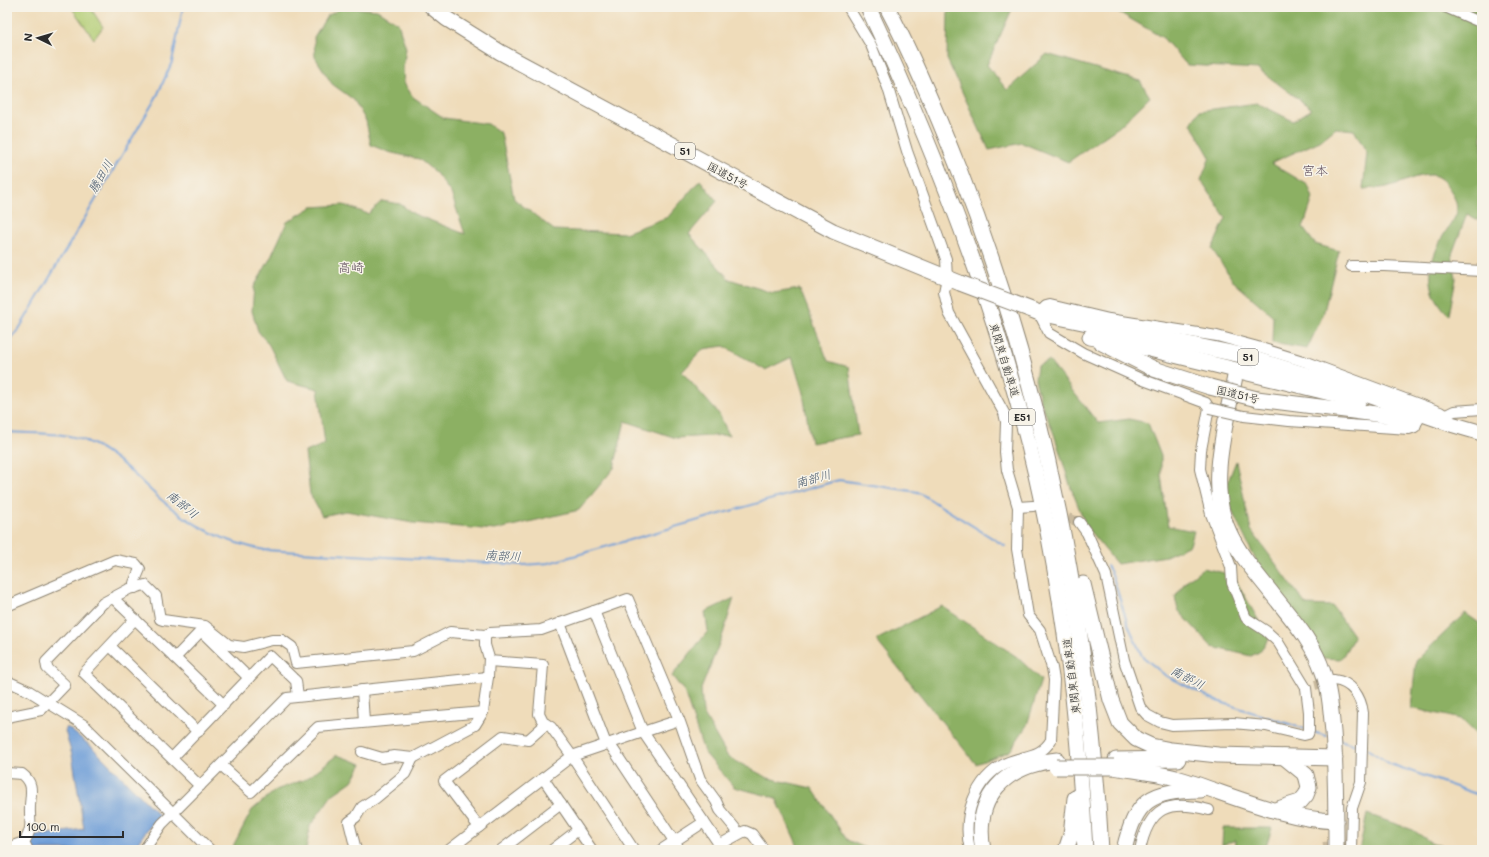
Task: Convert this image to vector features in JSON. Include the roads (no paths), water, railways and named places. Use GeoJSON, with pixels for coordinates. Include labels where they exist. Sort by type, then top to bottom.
{"type":"FeatureCollection","features":[{"type":"Feature","properties":{"kind":"highway","name":"国道51号"},"geometry":{"type":"LineString","coordinates":[[432,7],[447,19],[500,52],[833,231],[953,281],[1038,312],[1154,369],[1210,388],[1256,399],[1414,419],[1443,425],[1446,420]]}},
{"type":"Feature","properties":{"kind":"highway","name":"東関東自動車道"},"geometry":{"type":"LineString","coordinates":[[868,7],[930,145],[945,183],[991,315],[1020,410],[1040,494],[1057,578],[1074,705],[1086,850]]}},
{"type":"Feature","properties":{"kind":"highway","name":"東関東自動車道"},"geometry":{"type":"LineString","coordinates":[[888,7],[942,125],[981,226],[1020,347],[1057,495],[1073,583],[1086,674],[1095,753],[1101,850]]}},
{"type":"Feature","properties":{"kind":"highway","name":"国道51号"},"geometry":{"type":"LineString","coordinates":[[1038,312],[1241,355],[1482,432]]}},
{"type":"Feature","properties":{"kind":"highway"},"geometry":{"type":"LineString","coordinates":[[1065,318],[1075,324],[1129,344]]}},
{"type":"Feature","properties":{"kind":"highway"},"geometry":{"type":"LineString","coordinates":[[1090,337],[1129,344],[1374,404],[1383,401]]}},
{"type":"Feature","properties":{"kind":"highway"},"geometry":{"type":"LineString","coordinates":[[1236,371],[1219,470],[1218,486],[1223,517],[1228,532],[1242,555],[1304,634],[1316,654],[1323,672],[1328,690],[1335,758],[1336,850]]}},
{"type":"Feature","properties":{"kind":"highway"},"geometry":{"type":"LineString","coordinates":[[1342,397],[1414,419]]}},
{"type":"Feature","properties":{"kind":"highway"},"geometry":{"type":"LineString","coordinates":[[1057,495],[1072,534],[1110,700],[1120,723],[1136,739],[1151,746],[1218,755],[1335,758]]}},
{"type":"Feature","properties":{"kind":"highway"},"geometry":{"type":"LineString","coordinates":[[1066,850],[1073,826],[1077,782],[1074,705]]}},
{"type":"Feature","properties":{"kind":"highway"},"geometry":{"type":"LineString","coordinates":[[983,850],[980,831],[984,808],[994,790],[1002,781],[1021,768],[1030,764],[1115,764],[1164,759],[1195,760],[1218,755]]}},
{"type":"Feature","properties":{"kind":"highway"},"geometry":{"type":"LineString","coordinates":[[1275,810],[1300,802],[1306,796],[1309,787],[1306,775],[1284,756]]}},
{"type":"Feature","properties":{"kind":"highway"},"geometry":{"type":"LineString","coordinates":[[990,850],[987,836],[988,818],[993,805],[1002,792],[1020,777],[1057,763]]}},
{"type":"Feature","properties":{"kind":"highway"},"geometry":{"type":"LineString","coordinates":[[1115,764],[1163,775],[1275,810],[1319,821],[1336,821]]}},
{"type":"Feature","properties":{"kind":"highway"},"geometry":{"type":"LineString","coordinates":[[1124,850],[1135,815],[1148,801],[1158,795],[1172,791],[1210,790]]}},
{"type":"Feature","properties":{"kind":"street"},"geometry":{"type":"LineString","coordinates":[[848,7],[871,45],[888,88],[907,151],[953,281],[944,292],[949,313],[1004,413],[1006,422],[1005,452],[1007,470],[1018,507],[1017,549],[1028,615],[1040,630],[1052,668],[1054,680],[1051,740],[1047,748],[1040,752],[1006,763],[984,782],[969,810],[966,825],[970,850]]}},
{"type":"Feature","properties":{"kind":"street"},"geometry":{"type":"LineString","coordinates":[[1445,7],[1482,23]]}},
{"type":"Feature","properties":{"kind":"street"},"geometry":{"type":"LineString","coordinates":[[1351,266],[1384,266],[1482,271]]}},
{"type":"Feature","properties":{"kind":"street"},"geometry":{"type":"LineString","coordinates":[[1079,522],[1088,533],[1106,575],[1124,660],[1140,707],[1147,715],[1160,722],[1172,725],[1233,723],[1266,726],[1304,735],[1308,734],[1310,686],[1278,642],[1266,631],[1246,618],[1232,583],[1231,566],[1210,514],[1200,469],[1201,450],[1209,408],[1206,403],[1141,379],[1083,353],[1049,333],[1038,312],[1050,305],[1109,319],[1217,336],[1306,362],[1440,412],[1446,420],[1454,411],[1482,409]]}},
{"type":"Feature","properties":{"kind":"street"},"geometry":{"type":"LineString","coordinates":[[1209,408],[1244,416],[1289,421],[1409,429],[1415,427],[1414,419]]}},
{"type":"Feature","properties":{"kind":"street"},"geometry":{"type":"LineString","coordinates":[[1018,507],[1033,506]]}},
{"type":"Feature","properties":{"kind":"street"},"geometry":{"type":"LineString","coordinates":[[7,606],[115,560],[136,564],[140,569],[134,583],[135,588]]}},
{"type":"Feature","properties":{"kind":"street"},"geometry":{"type":"LineString","coordinates":[[7,717],[41,710],[65,685],[47,668],[46,662],[103,603],[145,585],[156,596],[160,619],[205,626],[229,645],[237,647],[272,640],[282,640],[292,647],[296,663],[413,651],[450,632],[485,635],[490,633],[541,630],[628,599],[679,720],[700,779],[716,801],[720,810],[739,833]]}},
{"type":"Feature","properties":{"kind":"street"},"geometry":{"type":"LineString","coordinates":[[113,598],[224,705]]}},
{"type":"Feature","properties":{"kind":"street"},"geometry":{"type":"LineString","coordinates":[[594,611],[643,732],[721,848],[739,833],[745,831],[752,834],[764,850]]}},
{"type":"Feature","properties":{"kind":"street"},"geometry":{"type":"LineString","coordinates":[[136,619],[84,673],[200,786]]}},
{"type":"Feature","properties":{"kind":"street"},"geometry":{"type":"LineString","coordinates":[[560,623],[607,743],[677,846]]}},
{"type":"Feature","properties":{"kind":"street"},"geometry":{"type":"LineString","coordinates":[[175,658],[201,631],[249,678]]}},
{"type":"Feature","properties":{"kind":"street"},"geometry":{"type":"LineString","coordinates":[[362,752],[382,758],[394,756],[413,758],[475,725],[482,712],[488,677],[488,661],[484,645],[485,635]]}},
{"type":"Feature","properties":{"kind":"street"},"geometry":{"type":"LineString","coordinates":[[110,646],[198,732]]}},
{"type":"Feature","properties":{"kind":"street"},"geometry":{"type":"LineString","coordinates":[[172,758],[270,656],[296,681],[298,696]]}},
{"type":"Feature","properties":{"kind":"street"},"geometry":{"type":"LineString","coordinates":[[488,661],[543,665],[539,714],[546,724],[551,727],[572,756],[634,850]]}},
{"type":"Feature","properties":{"kind":"street"},"geometry":{"type":"LineString","coordinates":[[144,850],[162,824],[287,698],[488,677]]}},
{"type":"Feature","properties":{"kind":"street"},"geometry":{"type":"LineString","coordinates":[[1334,680],[1346,683],[1354,690],[1362,705],[1363,713],[1361,782],[1352,808],[1351,850]]}},
{"type":"Feature","properties":{"kind":"street"},"geometry":{"type":"LineString","coordinates":[[7,681],[29,691],[84,725],[210,850]]}},
{"type":"Feature","properties":{"kind":"street"},"geometry":{"type":"LineString","coordinates":[[362,690],[364,722]]}},
{"type":"Feature","properties":{"kind":"street"},"geometry":{"type":"LineString","coordinates":[[221,765],[251,792],[318,726],[482,712]]}},
{"type":"Feature","properties":{"kind":"street"},"geometry":{"type":"LineString","coordinates":[[449,850],[572,756],[679,720]]}},
{"type":"Feature","properties":{"kind":"street"},"geometry":{"type":"LineString","coordinates":[[479,826],[444,781],[503,736],[528,740],[546,724]]}},
{"type":"Feature","properties":{"kind":"street"},"geometry":{"type":"LineString","coordinates":[[356,850],[349,822],[356,817],[362,807],[376,798],[405,774],[413,758]]}},
{"type":"Feature","properties":{"kind":"street"},"geometry":{"type":"LineString","coordinates":[[7,773],[22,774],[30,784],[32,792],[30,806],[30,833],[26,846],[7,848]]}},
{"type":"Feature","properties":{"kind":"street"},"geometry":{"type":"LineString","coordinates":[[543,778],[592,850]]}},
{"type":"Feature","properties":{"kind":"street"},"geometry":{"type":"LineString","coordinates":[[501,850],[561,804]]}},
{"type":"Feature","properties":{"kind":"street"},"geometry":{"type":"LineString","coordinates":[[1140,850],[1147,826],[1152,818],[1165,808],[1185,805],[1209,810]]}},
{"type":"Feature","properties":{"kind":"street"},"geometry":{"type":"LineString","coordinates":[[661,850],[677,846],[704,822]]}},
{"type":"Feature","properties":{"kind":"street"},"geometry":{"type":"LineString","coordinates":[[552,850],[578,830]]}},
{"type":"Feature","properties":{"kind":"water"},"geometry":{"type":"Polygon","coordinates":[[[67,727],[92,747],[160,816],[146,831],[133,850],[33,850],[30,842],[33,836],[84,829],[72,755],[65,731],[67,727]]]}},
{"type":"Feature","properties":{"kind":"waterway","name":"勝田川"},"geometry":{"type":"LineString","coordinates":[[7,343],[19,329],[157,96],[172,62],[183,7]]}},
{"type":"Feature","properties":{"kind":"waterway","name":"南部川"},"geometry":{"type":"LineString","coordinates":[[7,432],[69,436],[88,442],[117,459],[158,497],[182,516],[195,524],[235,543],[265,550],[524,565],[549,563],[839,480],[918,492],[1005,546]]}},
{"type":"Feature","properties":{"kind":"waterway","name":"南部川"},"geometry":{"type":"LineString","coordinates":[[1107,566],[1112,574],[1127,622],[1142,656],[1166,676],[1217,701],[1305,729]]}},
{"type":"Feature","properties":{"kind":"waterway","name":"南部川"},"geometry":{"type":"LineString","coordinates":[[1313,732],[1327,736]]}},
{"type":"Feature","properties":{"kind":"waterway","name":"南部川"},"geometry":{"type":"LineString","coordinates":[[1340,740],[1356,745]]}},
{"type":"Feature","properties":{"kind":"waterway","name":"南部川"},"geometry":{"type":"LineString","coordinates":[[1367,749],[1390,764],[1482,796]]}},
{"type":"Feature","properties":{"kind":"tunnel"},"geometry":{"type":"LineString","coordinates":[[1054,513],[1079,522]]}},
{"type":"Feature","properties":{"kind":"tunnel"},"geometry":{"type":"LineString","coordinates":[[1315,685],[1332,681]]}},
{"type":"Feature","properties":{"kind":"tunnel"},"geometry":{"type":"LineString","coordinates":[[1323,847],[1351,845]]}},
{"type":"Feature","properties":{"kind":"district","name":"宮本"},"geometry":{"type":"Point","coordinates":[1315,169]}},
{"type":"Feature","properties":{"kind":"district","name":"高崎"},"geometry":{"type":"Point","coordinates":[351,266]}}]}
